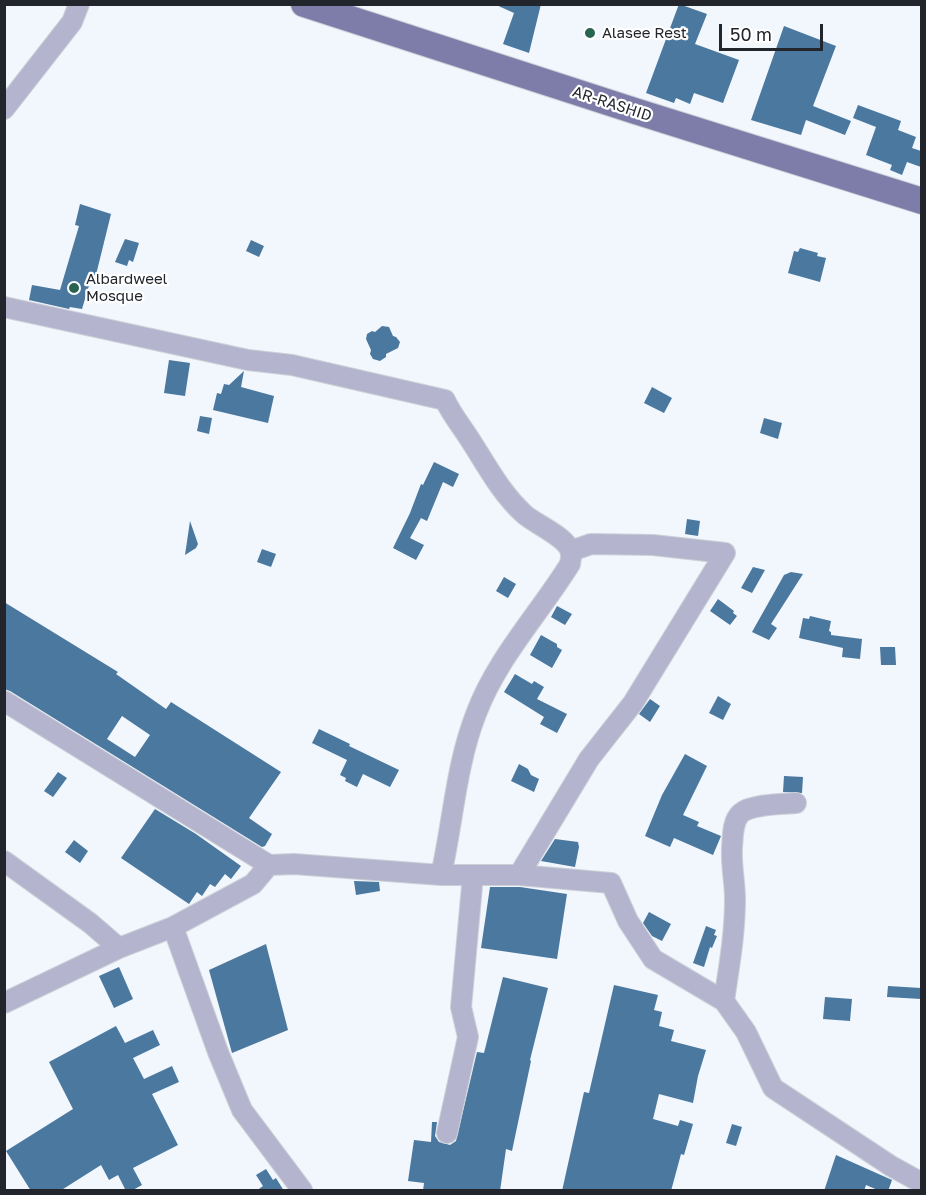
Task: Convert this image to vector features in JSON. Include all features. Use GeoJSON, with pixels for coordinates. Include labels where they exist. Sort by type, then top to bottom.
{"type":"FeatureCollection","features":[{"type":"Feature","properties":{"kind":"main road","name":"AR-RASHID"},"geometry":{"type":"LineString","coordinates":[[304,4],[921,201]]}},
{"type":"Feature","properties":{"kind":"street"},"geometry":{"type":"LineString","coordinates":[[4,109],[72,22],[79,4]]}},
{"type":"Feature","properties":{"kind":"street"},"geometry":{"type":"LineString","coordinates":[[4,307],[445,400],[451,414],[467,435],[484,466],[509,499],[525,515],[567,544],[571,551],[570,564],[506,656],[475,715],[456,786],[448,846],[441,875]]}},
{"type":"Feature","properties":{"kind":"street"},"geometry":{"type":"LineString","coordinates":[[519,875],[589,759],[633,703],[725,553],[653,545],[591,544],[571,551]]}},
{"type":"Feature","properties":{"kind":"street"},"geometry":{"type":"LineString","coordinates":[[4,702],[269,865],[305,864],[441,875],[519,875],[611,883],[628,921],[653,959],[724,1001],[746,1032],[773,1088],[891,1166],[921,1183]]}},
{"type":"Feature","properties":{"kind":"street"},"geometry":{"type":"LineString","coordinates":[[724,1001],[734,935],[735,897],[731,861],[734,826],[740,814],[748,810],[796,803]]}},
{"type":"Feature","properties":{"kind":"street"},"geometry":{"type":"LineString","coordinates":[[4,861],[90,923],[119,948]]}},
{"type":"Feature","properties":{"kind":"street"},"geometry":{"type":"LineString","coordinates":[[4,1003],[119,948],[173,927],[254,884],[269,865]]}},
{"type":"Feature","properties":{"kind":"street"},"geometry":{"type":"LineString","coordinates":[[447,1133],[468,1037],[461,1007],[473,876]]}},
{"type":"Feature","properties":{"kind":"street"},"geometry":{"type":"LineString","coordinates":[[173,927],[218,1052],[242,1110],[302,1191]]}},
{"type":"Feature","properties":{"kind":"building"},"geometry":{"type":"Polygon","coordinates":[[[494,4],[541,4],[529,53],[503,44],[514,13],[494,4]]]}},
{"type":"Feature","properties":{"kind":"building"},"geometry":{"type":"Polygon","coordinates":[[[679,4],[707,14],[695,44],[739,60],[723,103],[694,93],[690,104],[676,98],[674,103],[646,93],[679,4]]]}},
{"type":"Feature","properties":{"kind":"building"},"geometry":{"type":"Polygon","coordinates":[[[784,26],[836,46],[813,106],[851,121],[845,135],[806,120],[801,135],[751,120],[784,26]]]}},
{"type":"Feature","properties":{"kind":"building"},"geometry":{"type":"Polygon","coordinates":[[[858,105],[901,121],[898,130],[916,137],[912,148],[921,151],[921,167],[907,162],[902,175],[890,170],[892,165],[866,155],[876,127],[853,118],[858,105]]]}},
{"type":"Feature","properties":{"kind":"building"},"geometry":{"type":"Polygon","coordinates":[[[80,204],[111,214],[94,283],[90,282],[82,309],[70,307],[69,309],[29,300],[32,285],[60,290],[79,226],[75,225],[80,204]]]}},
{"type":"Feature","properties":{"kind":"building"},"geometry":{"type":"Polygon","coordinates":[[[125,239],[139,243],[133,262],[129,260],[127,266],[115,262],[125,239]]]}},
{"type":"Feature","properties":{"kind":"building"},"geometry":{"type":"Polygon","coordinates":[[[251,240],[264,246],[259,257],[246,251],[251,240]]]}},
{"type":"Feature","properties":{"kind":"building"},"geometry":{"type":"Polygon","coordinates":[[[800,248],[826,258],[820,282],[788,273],[794,251],[798,252],[800,248]]]}},
{"type":"Feature","properties":{"kind":"building"},"geometry":{"type":"Polygon","coordinates":[[[382,326],[389,327],[393,336],[400,342],[398,348],[386,354],[386,357],[380,361],[373,359],[366,339],[367,334],[375,332],[382,326]]]}},
{"type":"Feature","properties":{"kind":"building"},"geometry":{"type":"Polygon","coordinates":[[[169,360],[190,363],[185,396],[164,393],[169,360]]]}},
{"type":"Feature","properties":{"kind":"building"},"geometry":{"type":"Polygon","coordinates":[[[244,371],[241,387],[274,396],[268,423],[213,410],[217,393],[221,394],[224,384],[229,385],[244,371]]]}},
{"type":"Feature","properties":{"kind":"building"},"geometry":{"type":"Polygon","coordinates":[[[652,387],[672,398],[664,413],[644,403],[652,387]]]}},
{"type":"Feature","properties":{"kind":"building"},"geometry":{"type":"Polygon","coordinates":[[[200,416],[212,418],[209,434],[197,431],[200,416]]]}},
{"type":"Feature","properties":{"kind":"building"},"geometry":{"type":"Polygon","coordinates":[[[764,418],[782,423],[778,439],[760,433],[764,418]]]}},
{"type":"Feature","properties":{"kind":"building"},"geometry":{"type":"Polygon","coordinates":[[[434,462],[459,474],[453,487],[443,482],[427,521],[421,518],[410,538],[424,545],[416,560],[393,548],[421,484],[423,485],[434,462]]]}},
{"type":"Feature","properties":{"kind":"building"},"geometry":{"type":"Polygon","coordinates":[[[687,519],[700,521],[698,536],[685,534],[687,519]]]}},
{"type":"Feature","properties":{"kind":"building"},"geometry":{"type":"Polygon","coordinates":[[[190,521],[198,544],[185,555],[190,521]]]}},
{"type":"Feature","properties":{"kind":"building"},"geometry":{"type":"Polygon","coordinates":[[[262,549],[276,554],[271,567],[257,562],[262,549]]]}},
{"type":"Feature","properties":{"kind":"building"},"geometry":{"type":"Polygon","coordinates":[[[753,567],[765,570],[752,593],[741,588],[753,567]]]}},
{"type":"Feature","properties":{"kind":"building"},"geometry":{"type":"Polygon","coordinates":[[[791,572],[803,574],[771,624],[777,628],[769,640],[752,632],[784,575],[791,572]]]}},
{"type":"Feature","properties":{"kind":"building"},"geometry":{"type":"Polygon","coordinates":[[[504,577],[516,584],[508,598],[496,591],[504,577]]]}},
{"type":"Feature","properties":{"kind":"building"},"geometry":{"type":"Polygon","coordinates":[[[718,599],[737,616],[730,625],[710,611],[718,599]]]}},
{"type":"Feature","properties":{"kind":"building"},"geometry":{"type":"Polygon","coordinates":[[[4,602],[118,672],[116,674],[166,709],[171,702],[281,772],[249,818],[272,834],[262,847],[4,689],[4,602]],[[122,716],[107,739],[135,757],[150,735],[122,716]]]}},
{"type":"Feature","properties":{"kind":"building"},"geometry":{"type":"Polygon","coordinates":[[[557,606],[572,614],[565,625],[551,617],[557,606]]]}},
{"type":"Feature","properties":{"kind":"building"},"geometry":{"type":"Polygon","coordinates":[[[810,616],[831,621],[829,631],[831,635],[862,639],[860,659],[842,657],[843,648],[799,638],[803,618],[809,619],[810,616]]]}},
{"type":"Feature","properties":{"kind":"building"},"geometry":{"type":"Polygon","coordinates":[[[541,635],[557,644],[557,647],[562,650],[552,668],[530,655],[541,635]]]}},
{"type":"Feature","properties":{"kind":"building"},"geometry":{"type":"Polygon","coordinates":[[[880,647],[895,647],[896,665],[881,665],[880,647]]]}},
{"type":"Feature","properties":{"kind":"building"},"geometry":{"type":"Polygon","coordinates":[[[515,674],[532,684],[534,681],[544,687],[537,699],[567,714],[557,733],[540,724],[544,717],[504,692],[515,674]]]}},
{"type":"Feature","properties":{"kind":"building"},"geometry":{"type":"Polygon","coordinates":[[[718,696],[731,704],[723,720],[709,713],[718,696]]]}},
{"type":"Feature","properties":{"kind":"building"},"geometry":{"type":"Polygon","coordinates":[[[650,699],[660,706],[650,722],[639,714],[650,699]]]}},
{"type":"Feature","properties":{"kind":"building"},"geometry":{"type":"Polygon","coordinates":[[[319,729],[399,770],[390,787],[363,774],[357,787],[345,781],[346,778],[340,775],[347,760],[312,743],[319,729]]]}},
{"type":"Feature","properties":{"kind":"building"},"geometry":{"type":"Polygon","coordinates":[[[685,754],[707,766],[683,815],[699,822],[697,826],[721,836],[713,855],[674,838],[670,847],[645,836],[662,795],[685,754]]]}},
{"type":"Feature","properties":{"kind":"building"},"geometry":{"type":"Polygon","coordinates":[[[519,764],[539,779],[534,792],[511,781],[519,764]]]}},
{"type":"Feature","properties":{"kind":"building"},"geometry":{"type":"Polygon","coordinates":[[[58,772],[67,778],[53,797],[44,791],[58,772]]]}},
{"type":"Feature","properties":{"kind":"building"},"geometry":{"type":"Polygon","coordinates":[[[784,776],[803,777],[802,793],[783,792],[784,776]]]}},
{"type":"Feature","properties":{"kind":"building"},"geometry":{"type":"Polygon","coordinates":[[[155,809],[196,834],[241,866],[231,879],[225,874],[215,887],[210,884],[202,896],[197,892],[189,904],[121,858],[155,809]]]}},
{"type":"Feature","properties":{"kind":"building"},"geometry":{"type":"Polygon","coordinates":[[[555,839],[578,842],[575,867],[541,861],[555,839]]]}},
{"type":"Feature","properties":{"kind":"building"},"geometry":{"type":"Polygon","coordinates":[[[74,840],[88,851],[80,863],[65,852],[74,840]]]}},
{"type":"Feature","properties":{"kind":"building"},"geometry":{"type":"Polygon","coordinates":[[[354,881],[379,882],[380,891],[356,895],[354,881]]]}},
{"type":"Feature","properties":{"kind":"building"},"geometry":{"type":"Polygon","coordinates":[[[490,887],[520,887],[567,894],[557,959],[481,948],[490,887]]]}},
{"type":"Feature","properties":{"kind":"building"},"geometry":{"type":"Polygon","coordinates":[[[649,912],[671,924],[662,941],[652,936],[643,923],[649,912]]]}},
{"type":"Feature","properties":{"kind":"building"},"geometry":{"type":"Polygon","coordinates":[[[706,926],[716,930],[714,935],[717,936],[712,948],[710,947],[704,967],[693,963],[706,926]]]}},
{"type":"Feature","properties":{"kind":"building"},"geometry":{"type":"Polygon","coordinates":[[[266,944],[288,1030],[232,1053],[209,970],[266,944]]]}},
{"type":"Feature","properties":{"kind":"building"},"geometry":{"type":"Polygon","coordinates":[[[119,967],[133,999],[114,1008],[99,976],[119,967]]]}},
{"type":"Feature","properties":{"kind":"building"},"geometry":{"type":"Polygon","coordinates":[[[503,977],[548,988],[530,1060],[512,1151],[506,1149],[500,1191],[423,1191],[424,1183],[408,1181],[414,1140],[431,1142],[432,1122],[437,1122],[435,1136],[439,1142],[450,1145],[456,1141],[477,1052],[484,1053],[503,977]]]}},
{"type":"Feature","properties":{"kind":"building"},"geometry":{"type":"Polygon","coordinates":[[[614,985],[658,995],[654,1010],[662,1012],[659,1026],[674,1030],[671,1041],[706,1050],[693,1103],[659,1094],[653,1119],[678,1126],[680,1120],[693,1124],[684,1155],[681,1154],[671,1191],[562,1191],[584,1092],[589,1093],[614,985]]]}},
{"type":"Feature","properties":{"kind":"building"},"geometry":{"type":"Polygon","coordinates":[[[888,986],[921,988],[921,999],[887,997],[888,986]]]}},
{"type":"Feature","properties":{"kind":"building"},"geometry":{"type":"Polygon","coordinates":[[[825,997],[852,999],[850,1021],[823,1019],[825,997]]]}},
{"type":"Feature","properties":{"kind":"building"},"geometry":{"type":"Polygon","coordinates":[[[116,1026],[125,1043],[153,1030],[160,1045],[133,1058],[144,1079],[172,1066],[179,1082],[152,1094],[178,1145],[133,1168],[142,1185],[131,1191],[126,1191],[118,1175],[109,1180],[101,1165],[60,1191],[31,1191],[6,1151],[73,1109],[49,1062],[116,1026]]]}},
{"type":"Feature","properties":{"kind":"building"},"geometry":{"type":"Polygon","coordinates":[[[732,1124],[742,1127],[736,1146],[726,1143],[732,1124]]]}},
{"type":"Feature","properties":{"kind":"building"},"geometry":{"type":"Polygon","coordinates":[[[836,1155],[892,1180],[888,1191],[880,1191],[866,1185],[864,1191],[824,1191],[836,1155]]]}},
{"type":"Feature","properties":{"kind":"building"},"geometry":{"type":"Polygon","coordinates":[[[266,1169],[273,1180],[276,1178],[284,1191],[256,1191],[263,1186],[256,1175],[266,1169]]]}},
{"type":"Feature","properties":{"kind":"place","name":"Alasee Rest"},"geometry":{"type":"Point","coordinates":[590,33]}},
{"type":"Feature","properties":{"kind":"place","name":"Albardweel Mosque"},"geometry":{"type":"Point","coordinates":[74,288]}}]}
